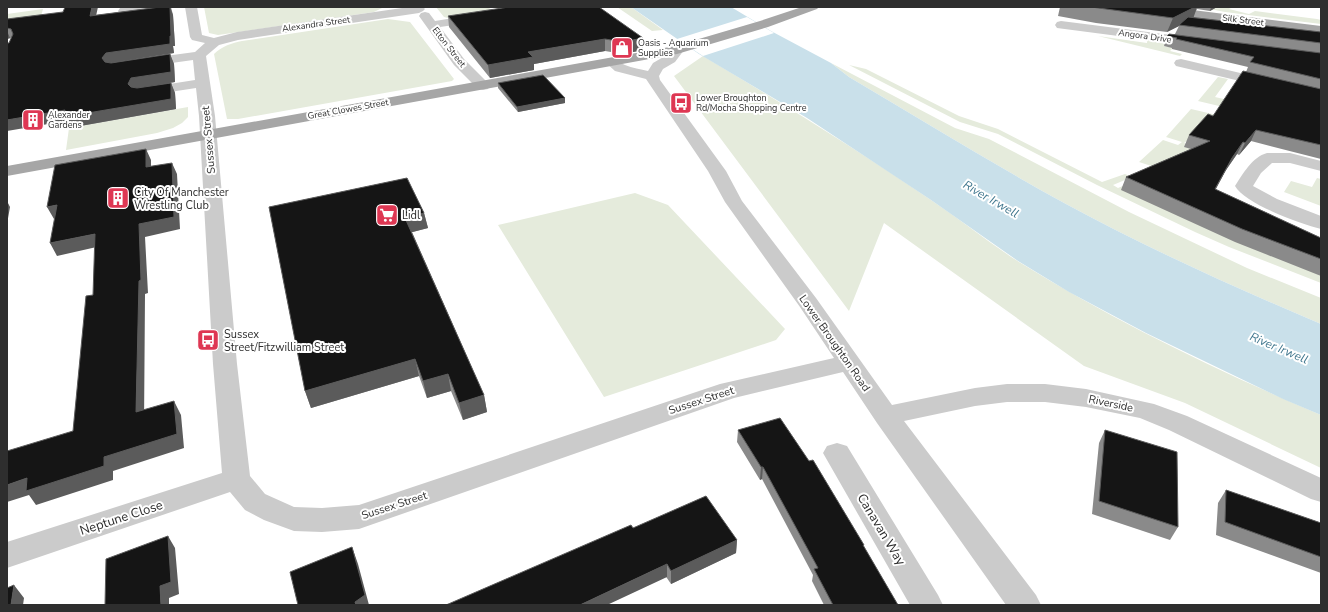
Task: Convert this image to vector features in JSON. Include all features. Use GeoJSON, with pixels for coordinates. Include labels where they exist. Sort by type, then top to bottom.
{"type":"FeatureCollection","features":[{"type":"Feature","properties":{"kind":"main road","name":"Great Clowes Street"},"geometry":{"type":"LineString","coordinates":[[7,171],[683,49],[761,25],[812,7]]}},
{"type":"Feature","properties":{"kind":"main road","name":"Silk Street"},"geometry":{"type":"LineString","coordinates":[[1141,7],[1321,30]]}},
{"type":"Feature","properties":{"kind":"street"},"geometry":{"type":"LineString","coordinates":[[124,12],[158,7]]}},
{"type":"Feature","properties":{"kind":"street"},"geometry":{"type":"LineString","coordinates":[[191,7],[196,37],[206,49]]}},
{"type":"Feature","properties":{"kind":"street","name":"Alexandra Street"},"geometry":{"type":"LineString","coordinates":[[128,65],[206,49],[237,36],[418,8]]}},
{"type":"Feature","properties":{"kind":"street","name":"Elton Street"},"geometry":{"type":"LineString","coordinates":[[418,8],[463,66],[483,86]]}},
{"type":"Feature","properties":{"kind":"street"},"geometry":{"type":"LineString","coordinates":[[432,25],[493,16]]}},
{"type":"Feature","properties":{"kind":"street","name":"Angora Drive"},"geometry":{"type":"LineString","coordinates":[[1061,25],[1208,44]]}},
{"type":"Feature","properties":{"kind":"street","name":"Sussex Street"},"geometry":{"type":"LineString","coordinates":[[206,49],[202,83],[208,135],[225,369],[236,479],[255,502],[274,512],[294,519],[322,520],[359,517],[729,390],[849,363]]}},
{"type":"Feature","properties":{"kind":"street"},"geometry":{"type":"LineString","coordinates":[[612,62],[620,68],[652,76],[658,66],[683,49]]}},
{"type":"Feature","properties":{"kind":"street"},"geometry":{"type":"LineString","coordinates":[[1215,71],[1226,59]]}},
{"type":"Feature","properties":{"kind":"street"},"geometry":{"type":"LineString","coordinates":[[1181,64],[1321,96]]}},
{"type":"Feature","properties":{"kind":"street","name":"Lower Broughton Road"},"geometry":{"type":"LineString","coordinates":[[652,76],[658,87],[717,171],[734,202],[808,303],[886,416],[1025,605]]}},
{"type":"Feature","properties":{"kind":"street"},"geometry":{"type":"LineString","coordinates":[[142,93],[202,83]]}},
{"type":"Feature","properties":{"kind":"street"},"geometry":{"type":"LineString","coordinates":[[1321,166],[1290,158],[1267,158],[1244,186],[1244,188],[1249,192],[1259,197],[1321,223]]}},
{"type":"Feature","properties":{"kind":"street","name":"Riverside"},"geometry":{"type":"LineString","coordinates":[[886,416],[975,397],[1007,393],[1045,393],[1086,398],[1145,410],[1178,423],[1321,491]]}},
{"type":"Feature","properties":{"kind":"street","name":"Canavan Way"},"geometry":{"type":"LineString","coordinates":[[837,453],[927,605]]}},
{"type":"Feature","properties":{"kind":"street","name":"Neptune Close"},"geometry":{"type":"LineString","coordinates":[[7,555],[236,479]]}},
{"type":"Feature","properties":{"kind":"green space"},"geometry":{"type":"Polygon","coordinates":[[[204,7],[384,7],[374,12],[218,35],[209,33],[204,7]]]}},
{"type":"Feature","properties":{"kind":"green space"},"geometry":{"type":"Polygon","coordinates":[[[436,7],[489,7],[491,12],[448,18],[444,17],[436,7]]]}},
{"type":"Feature","properties":{"kind":"green space"},"geometry":{"type":"Polygon","coordinates":[[[617,7],[631,7],[663,30],[652,31],[617,7]]]}},
{"type":"Feature","properties":{"kind":"green space"},"geometry":{"type":"Polygon","coordinates":[[[1181,7],[1233,7],[1229,9],[1249,14],[1255,11],[1317,19],[1321,20],[1321,24],[1210,9],[1181,7]]]}},
{"type":"Feature","properties":{"kind":"green space"},"geometry":{"type":"Polygon","coordinates":[[[43,9],[41,16],[7,20],[7,14],[43,9]]]}},
{"type":"Feature","properties":{"kind":"green space"},"geometry":{"type":"Polygon","coordinates":[[[388,19],[410,22],[454,79],[452,81],[238,119],[227,119],[214,54],[220,49],[242,41],[388,19]]]}},
{"type":"Feature","properties":{"kind":"green space"},"geometry":{"type":"Polygon","coordinates":[[[1098,36],[1147,43],[1147,39],[1187,44],[1164,46],[1173,48],[1170,51],[1182,54],[1180,56],[1098,36]]]}},
{"type":"Feature","properties":{"kind":"green space"},"geometry":{"type":"Polygon","coordinates":[[[703,56],[875,162],[1008,255],[1055,284],[1129,325],[1205,363],[1321,415],[1321,468],[1185,403],[1084,366],[884,223],[849,311],[674,76],[703,56]]]}},
{"type":"Feature","properties":{"kind":"green space"},"geometry":{"type":"Polygon","coordinates":[[[831,63],[955,128],[989,139],[1129,212],[1247,268],[1321,298],[1321,324],[1192,267],[1097,221],[985,158],[849,77],[831,63]]]}},
{"type":"Feature","properties":{"kind":"green space"},"geometry":{"type":"Polygon","coordinates":[[[849,65],[866,69],[959,116],[998,129],[1102,182],[1125,174],[1132,177],[1113,185],[1118,188],[1153,173],[1321,276],[1321,283],[1195,232],[1097,185],[998,134],[960,122],[849,65]]]}},
{"type":"Feature","properties":{"kind":"green space"},"geometry":{"type":"Polygon","coordinates":[[[1218,77],[1228,79],[1215,97],[1241,103],[1236,110],[1198,101],[1218,77]]]}},
{"type":"Feature","properties":{"kind":"green space"},"geometry":{"type":"Polygon","coordinates":[[[188,107],[188,117],[182,123],[173,128],[157,133],[66,150],[69,128],[188,107]]]}},
{"type":"Feature","properties":{"kind":"green space"},"geometry":{"type":"Polygon","coordinates":[[[1191,109],[1221,116],[1184,143],[1193,146],[1173,173],[1139,162],[1163,140],[1178,145],[1182,142],[1166,137],[1191,109]]]}},
{"type":"Feature","properties":{"kind":"green space"},"geometry":{"type":"Polygon","coordinates":[[[1317,178],[1321,179],[1321,206],[1284,192],[1291,181],[1312,187],[1317,178]]]}},
{"type":"Feature","properties":{"kind":"green space"},"geometry":{"type":"Polygon","coordinates":[[[635,193],[668,205],[785,329],[776,340],[604,397],[498,225],[635,193]]]}},
{"type":"Feature","properties":{"kind":"water","name":"River Irwell"},"geometry":{"type":"Polygon","coordinates":[[[631,7],[731,7],[771,31],[831,63],[849,77],[985,158],[1097,221],[1192,267],[1321,324],[1321,415],[1283,399],[1146,333],[1069,292],[1018,261],[931,200],[807,118],[699,54],[631,7]]]}},
{"type":"Feature","properties":{"kind":"pier"},"geometry":{"type":"Polygon","coordinates":[[[747,17],[774,33],[703,56],[677,39],[747,17]]]}},
{"type":"Feature","properties":{"kind":"building"},"geometry":{"type":"Polygon","coordinates":[[[65,7],[92,7],[90,16],[170,7],[170,44],[106,53],[102,58],[105,62],[111,63],[170,54],[171,72],[131,78],[128,84],[131,87],[137,88],[171,83],[171,99],[64,117],[65,110],[7,120],[7,43],[9,43],[13,34],[11,29],[7,28],[7,19],[63,12],[65,7]]]}},
{"type":"Feature","properties":{"kind":"building"},"geometry":{"type":"Polygon","coordinates":[[[509,7],[599,7],[643,38],[623,42],[605,39],[528,52],[533,57],[488,65],[448,16],[509,7]]]}},
{"type":"Feature","properties":{"kind":"building"},"geometry":{"type":"Polygon","coordinates":[[[1091,7],[1195,7],[1173,18],[1091,7]]]}},
{"type":"Feature","properties":{"kind":"building"},"geometry":{"type":"Polygon","coordinates":[[[1188,17],[1321,32],[1321,43],[1179,25],[1188,17]]]}},
{"type":"Feature","properties":{"kind":"building"},"geometry":{"type":"Polygon","coordinates":[[[1169,34],[1321,53],[1321,79],[1250,62],[1254,57],[1176,39],[1177,38],[1167,36],[1169,34]]]}},
{"type":"Feature","properties":{"kind":"building"},"geometry":{"type":"Polygon","coordinates":[[[1243,71],[1321,89],[1321,145],[1256,130],[1245,143],[1243,142],[1232,158],[1215,189],[1321,238],[1321,259],[1242,229],[1126,177],[1210,141],[1189,135],[1208,114],[1213,116],[1243,71]]]}},
{"type":"Feature","properties":{"kind":"building"},"geometry":{"type":"Polygon","coordinates":[[[543,75],[565,98],[517,107],[498,83],[543,75]]]}},
{"type":"Feature","properties":{"kind":"building"},"geometry":{"type":"Polygon","coordinates":[[[146,149],[146,167],[172,163],[174,217],[139,224],[141,280],[139,281],[136,412],[174,401],[177,434],[104,457],[104,466],[26,491],[27,478],[7,485],[7,451],[73,431],[86,296],[93,295],[95,234],[50,243],[57,205],[47,207],[55,165],[146,149]]]}},
{"type":"Feature","properties":{"kind":"building"},"geometry":{"type":"Polygon","coordinates":[[[407,178],[424,213],[405,218],[484,395],[459,403],[448,374],[423,381],[415,359],[305,391],[269,207],[407,178]]]}},
{"type":"Feature","properties":{"kind":"building"},"geometry":{"type":"Polygon","coordinates":[[[780,418],[809,461],[813,460],[898,605],[833,605],[814,569],[818,568],[763,467],[761,467],[738,430],[780,418]]]}},
{"type":"Feature","properties":{"kind":"building"},"geometry":{"type":"Polygon","coordinates":[[[1105,430],[1177,452],[1178,527],[1099,501],[1105,430]]]}},
{"type":"Feature","properties":{"kind":"building"},"geometry":{"type":"Polygon","coordinates":[[[1226,490],[1321,523],[1321,557],[1225,522],[1226,490]]]}},
{"type":"Feature","properties":{"kind":"building"},"geometry":{"type":"Polygon","coordinates":[[[706,496],[737,540],[671,571],[667,564],[580,605],[446,605],[631,525],[633,528],[706,496]]]}},
{"type":"Feature","properties":{"kind":"building"},"geometry":{"type":"Polygon","coordinates":[[[168,536],[171,582],[160,586],[161,605],[105,605],[106,559],[168,536]]]}},
{"type":"Feature","properties":{"kind":"building"},"geometry":{"type":"Polygon","coordinates":[[[352,547],[365,595],[355,602],[356,605],[298,605],[290,572],[352,547]]]}},
{"type":"Feature","properties":{"kind":"building"},"geometry":{"type":"Polygon","coordinates":[[[14,585],[11,605],[7,605],[7,588],[14,585]]]}},
{"type":"Feature","properties":{"kind":"place","name":"Oasis - Aquarium Supplies"},"geometry":{"type":"Point","coordinates":[622,48]}},
{"type":"Feature","properties":{"kind":"place","name":"Lower Broughton Rd/Mocha Shopping Centre"},"geometry":{"type":"Point","coordinates":[681,103]}},
{"type":"Feature","properties":{"kind":"place","name":"Alexander Gardens"},"geometry":{"type":"Point","coordinates":[33,120]}},
{"type":"Feature","properties":{"kind":"place","name":"City Of Manchester Wrestling Club"},"geometry":{"type":"Point","coordinates":[118,198]}},
{"type":"Feature","properties":{"kind":"place","name":"Lidl"},"geometry":{"type":"Point","coordinates":[387,215]}},
{"type":"Feature","properties":{"kind":"place","name":"Sussex Street/Fitzwilliam Street"},"geometry":{"type":"Point","coordinates":[208,340]}}]}
